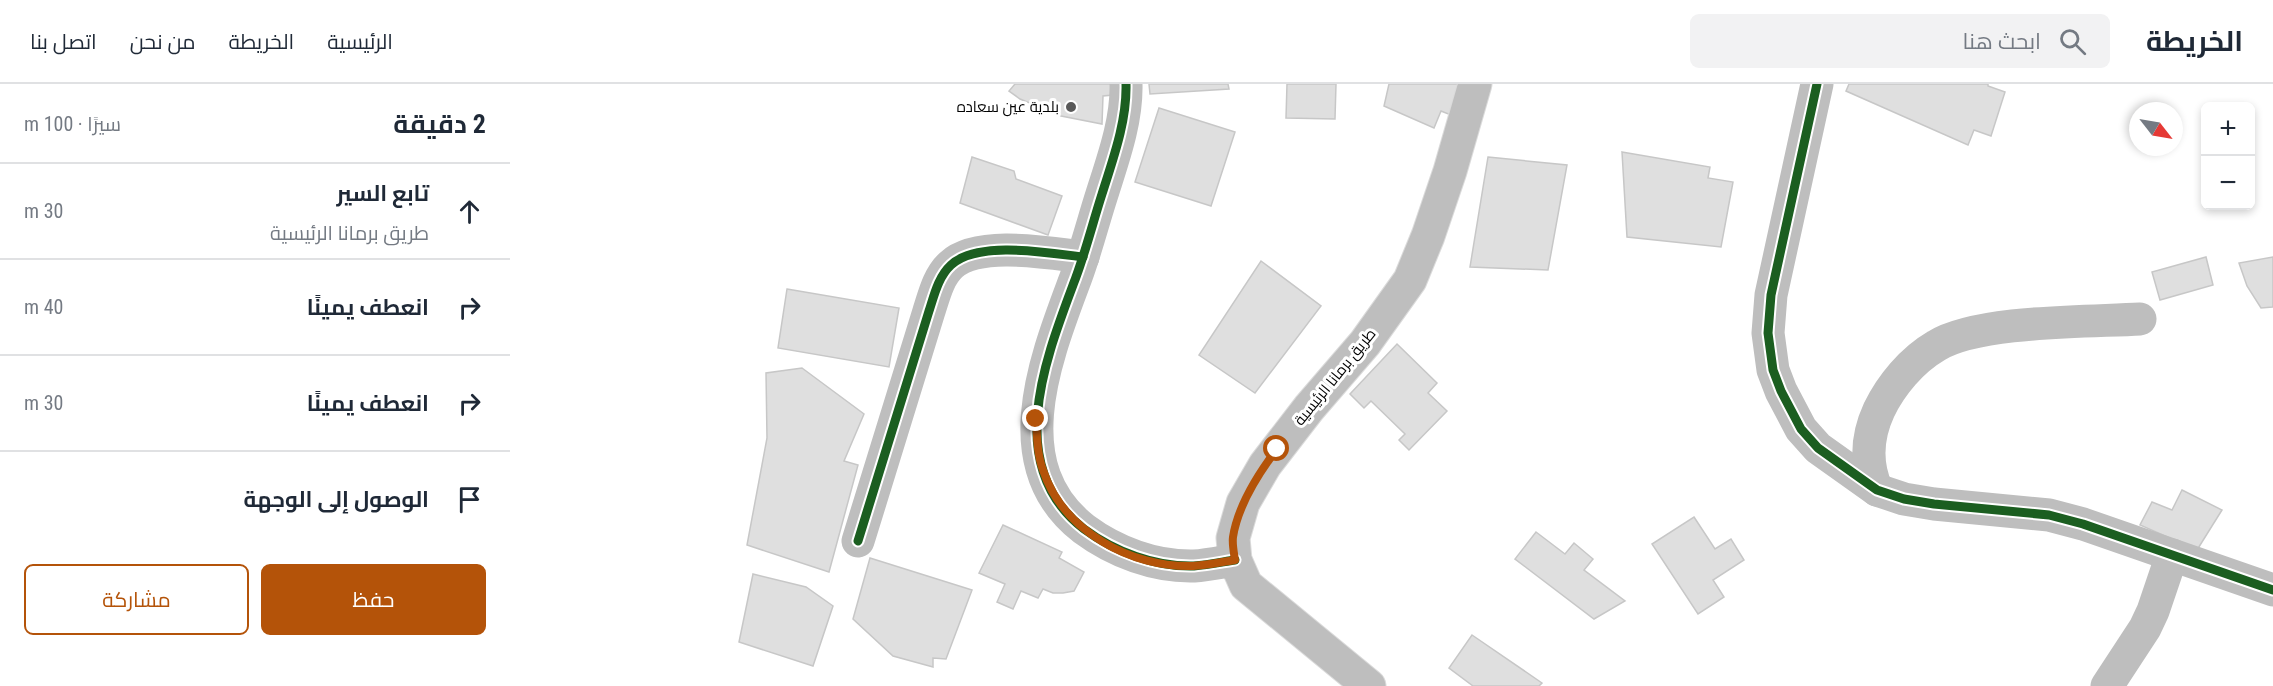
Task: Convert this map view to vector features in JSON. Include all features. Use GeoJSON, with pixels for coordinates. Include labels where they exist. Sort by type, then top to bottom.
{"type":"FeatureCollection","features":[{"type":"Feature","properties":{"kind":"street"},"geometry":{"type":"LineString","coordinates":[[1126,84],[1126,97],[1117,146],[1041,382],[1036,419],[1043,470],[1055,496],[1073,520],[1096,537],[1134,555],[1152,561],[1194,566],[1235,560]]}},
{"type":"Feature","properties":{"kind":"street","name":"طريق برمانا الرئيسية"},"geometry":{"type":"LineString","coordinates":[[1370,686],[1246,585],[1235,560],[1233,538],[1243,503],[1265,465],[1309,408],[1365,343],[1410,280],[1446,182],[1475,84]]}},
{"type":"Feature","properties":{"kind":"street"},"geometry":{"type":"LineString","coordinates":[[1816,84],[1771,295],[1768,333],[1773,370],[1789,410],[1801,429],[1818,448],[1877,489],[1904,499],[2049,515],[2083,524],[2273,590]]}},
{"type":"Feature","properties":{"kind":"street"},"geometry":{"type":"LineString","coordinates":[[858,541],[929,311],[946,271],[958,260],[982,252],[1026,250],[1083,257]]}},
{"type":"Feature","properties":{"kind":"street"},"geometry":{"type":"LineString","coordinates":[[1877,489],[1871,477],[1868,451],[1869,436],[1875,418],[1887,393],[1909,368],[1936,345],[1963,334],[2005,328],[2140,320]]}},
{"type":"Feature","properties":{"kind":"street"},"geometry":{"type":"LineString","coordinates":[[2107,686],[2145,628],[2172,555]]}},
{"type":"Feature","properties":{"kind":"building","name":"بلدية عين سعاده"},"geometry":{"type":"Polygon","coordinates":[[[1015,84],[1111,84],[1113,95],[1103,96],[1102,124],[1061,116],[1020,99],[1009,91],[1015,84]]]}},
{"type":"Feature","properties":{"kind":"building"},"geometry":{"type":"Polygon","coordinates":[[[1149,84],[1228,84],[1229,89],[1150,94],[1149,84]]]}},
{"type":"Feature","properties":{"kind":"building"},"geometry":{"type":"Polygon","coordinates":[[[1287,84],[1336,84],[1335,119],[1286,118],[1287,84]]]}},
{"type":"Feature","properties":{"kind":"building"},"geometry":{"type":"Polygon","coordinates":[[[1389,84],[1461,84],[1451,115],[1441,111],[1434,128],[1384,106],[1389,84]]]}},
{"type":"Feature","properties":{"kind":"building"},"geometry":{"type":"Polygon","coordinates":[[[1849,84],[1988,84],[1988,86],[2005,92],[1991,136],[1974,130],[1968,145],[1846,91],[1849,84]]]}},
{"type":"Feature","properties":{"kind":"building"},"geometry":{"type":"Polygon","coordinates":[[[1159,108],[1235,132],[1211,206],[1135,182],[1159,108]]]}},
{"type":"Feature","properties":{"kind":"building"},"geometry":{"type":"Polygon","coordinates":[[[1622,152],[1710,167],[1708,178],[1733,182],[1721,247],[1627,237],[1622,152]]]}},
{"type":"Feature","properties":{"kind":"building"},"geometry":{"type":"Polygon","coordinates":[[[972,157],[1014,171],[1016,179],[1062,196],[1048,235],[960,203],[972,157]]]}},
{"type":"Feature","properties":{"kind":"building"},"geometry":{"type":"Polygon","coordinates":[[[1488,157],[1567,165],[1548,270],[1470,267],[1488,157]]]}},
{"type":"Feature","properties":{"kind":"building"},"geometry":{"type":"Polygon","coordinates":[[[2206,257],[2213,285],[2160,300],[2152,272],[2206,257]]]}},
{"type":"Feature","properties":{"kind":"building"},"geometry":{"type":"Polygon","coordinates":[[[2273,257],[2273,307],[2261,308],[2247,286],[2239,263],[2273,257]]]}},
{"type":"Feature","properties":{"kind":"building"},"geometry":{"type":"Polygon","coordinates":[[[1261,261],[1321,306],[1255,393],[1199,355],[1261,261]]]}},
{"type":"Feature","properties":{"kind":"building"},"geometry":{"type":"Polygon","coordinates":[[[787,289],[899,308],[889,367],[778,348],[787,289]]]}},
{"type":"Feature","properties":{"kind":"building"},"geometry":{"type":"Polygon","coordinates":[[[1397,344],[1437,383],[1428,393],[1447,411],[1409,450],[1399,440],[1405,434],[1371,401],[1364,408],[1350,394],[1397,344]]]}},
{"type":"Feature","properties":{"kind":"building"},"geometry":{"type":"Polygon","coordinates":[[[802,368],[864,414],[844,461],[858,465],[829,572],[747,545],[767,438],[766,373],[802,368]]]}},
{"type":"Feature","properties":{"kind":"building"},"geometry":{"type":"Polygon","coordinates":[[[2182,490],[2222,510],[2197,550],[2140,525],[2152,502],[2172,510],[2182,490]]]}},
{"type":"Feature","properties":{"kind":"building"},"geometry":{"type":"Polygon","coordinates":[[[1694,517],[1715,549],[1731,539],[1744,560],[1713,580],[1724,597],[1698,614],[1652,544],[1694,517]]]}},
{"type":"Feature","properties":{"kind":"building"},"geometry":{"type":"Polygon","coordinates":[[[1003,525],[1062,552],[1059,558],[1084,572],[1074,591],[1053,593],[1043,589],[1038,598],[1021,591],[1013,609],[997,602],[1005,584],[979,573],[1003,525]]]}},
{"type":"Feature","properties":{"kind":"building"},"geometry":{"type":"Polygon","coordinates":[[[1536,532],[1565,554],[1574,543],[1593,559],[1584,570],[1625,601],[1594,619],[1515,559],[1536,532]]]}},
{"type":"Feature","properties":{"kind":"building"},"geometry":{"type":"Polygon","coordinates":[[[870,558],[972,590],[946,659],[933,658],[933,667],[893,656],[853,619],[870,558]]]}},
{"type":"Feature","properties":{"kind":"building"},"geometry":{"type":"Polygon","coordinates":[[[753,574],[806,587],[833,606],[813,666],[739,642],[753,574]]]}},
{"type":"Feature","properties":{"kind":"building"},"geometry":{"type":"Polygon","coordinates":[[[1472,635],[1542,683],[1539,686],[1473,686],[1449,668],[1472,635]]]}},
{"type":"Feature","properties":{"kind":"cycle path"},"geometry":{"type":"LineString","coordinates":[[1126,84],[1122,126],[1115,154],[1083,257],[1053,340],[1044,374],[1038,408],[1037,442],[1044,474],[1059,503],[1084,529],[1122,551],[1150,561],[1179,566],[1199,566],[1235,560]]}},
{"type":"Feature","properties":{"kind":"cycle path"},"geometry":{"type":"LineString","coordinates":[[1817,84],[1771,295],[1768,333],[1773,370],[1781,391],[1801,429],[1818,448],[1877,490],[1904,499],[2049,515],[2083,524],[2273,590]]}},
{"type":"Feature","properties":{"kind":"cycle path"},"geometry":{"type":"LineString","coordinates":[[858,541],[933,299],[947,270],[963,257],[996,250],[1033,251],[1083,257]]}},
{"type":"Feature","properties":{"kind":"place","name":"بلدية عين سعاده"},"geometry":{"type":"Point","coordinates":[1071,107]}},
{"type":"Feature","properties":{"kind":"route"},"geometry":{"type":"LineString","coordinates":[[1036,419],[1043,470],[1055,496],[1073,520],[1112,546],[1152,561],[1173,564],[1194,566],[1235,560],[1233,538],[1243,503],[1277,449]]}}]}
